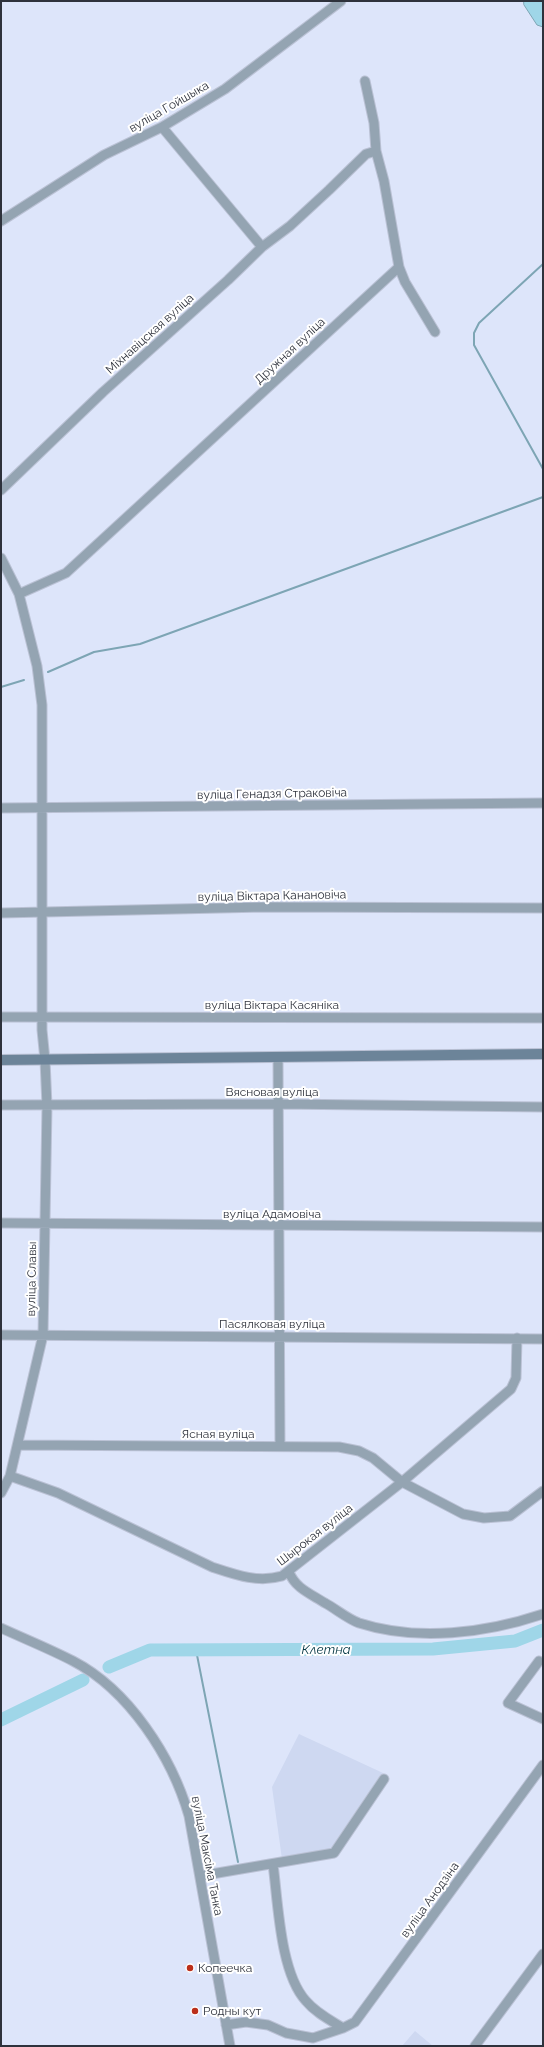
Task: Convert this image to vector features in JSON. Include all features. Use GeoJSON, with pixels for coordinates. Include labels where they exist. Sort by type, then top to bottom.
{"type":"FeatureCollection","features":[{"type":"Feature","properties":{"kind":"street","name":"вуліца Гойшыка"},"geometry":{"type":"LineString","coordinates":[[1,220],[104,155],[162,127],[225,89],[341,1]]}},
{"type":"Feature","properties":{"kind":"street"},"geometry":{"type":"LineString","coordinates":[[365,81],[374,123],[376,151],[384,181],[400,267],[405,282],[435,332]]}},
{"type":"Feature","properties":{"kind":"street"},"geometry":{"type":"LineString","coordinates":[[162,127],[262,247],[290,226],[330,190],[366,154],[376,151]]}},
{"type":"Feature","properties":{"kind":"street","name":"Міхнавіцская вуліца"},"geometry":{"type":"LineString","coordinates":[[1,490],[103,392],[222,286],[262,247]]}},
{"type":"Feature","properties":{"kind":"street","name":"Дружная вуліца"},"geometry":{"type":"LineString","coordinates":[[19,594],[66,573],[80,562],[400,267]]}},
{"type":"Feature","properties":{"kind":"street"},"geometry":{"type":"LineString","coordinates":[[1,558],[19,594]]}},
{"type":"Feature","properties":{"kind":"street","name":"вуліца Славы"},"geometry":{"type":"LineString","coordinates":[[1,1493],[10,1476],[43,1334],[47,1106],[46,1060],[42,1017],[41,698],[37,666],[19,594]]}},
{"type":"Feature","properties":{"kind":"street","name":"вуліца Генадзя Страковіча"},"geometry":{"type":"LineString","coordinates":[[1,808],[543,804]]}},
{"type":"Feature","properties":{"kind":"street","name":"вуліца Віктара Канановіча"},"geometry":{"type":"LineString","coordinates":[[1,913],[264,907],[543,908]]}},
{"type":"Feature","properties":{"kind":"street","name":"вуліца Віктара Касяніка"},"geometry":{"type":"LineString","coordinates":[[1,1017],[543,1018]]}},
{"type":"Feature","properties":{"kind":"street"},"geometry":{"type":"LineString","coordinates":[[1,1060],[543,1054]]}},
{"type":"Feature","properties":{"kind":"street"},"geometry":{"type":"LineString","coordinates":[[278,1058],[280,1446]]}},
{"type":"Feature","properties":{"kind":"street","name":"Вясновая вуліца"},"geometry":{"type":"LineString","coordinates":[[1,1105],[279,1104],[543,1107]]}},
{"type":"Feature","properties":{"kind":"street","name":"вуліца Адамовіча"},"geometry":{"type":"LineString","coordinates":[[1,1223],[543,1227]]}},
{"type":"Feature","properties":{"kind":"street","name":"Пасялковая вуліца"},"geometry":{"type":"LineString","coordinates":[[1,1335],[43,1334],[543,1339]]}},
{"type":"Feature","properties":{"kind":"street","name":"Шырокая вуліца"},"geometry":{"type":"LineString","coordinates":[[10,1476],[58,1493],[218,1569],[258,1579],[272,1579],[289,1572],[404,1483],[512,1390],[516,1378],[517,1338]]}},
{"type":"Feature","properties":{"kind":"street","name":"Ясная вуліца"},"geometry":{"type":"LineString","coordinates":[[18,1445],[339,1447],[359,1451],[373,1458],[404,1483]]}},
{"type":"Feature","properties":{"kind":"street"},"geometry":{"type":"LineString","coordinates":[[404,1483],[463,1514],[484,1518],[510,1516],[543,1491]]}},
{"type":"Feature","properties":{"kind":"street"},"geometry":{"type":"LineString","coordinates":[[289,1572],[295,1584],[358,1622],[391,1631],[433,1634],[515,1623],[543,1614]]}},
{"type":"Feature","properties":{"kind":"street","name":"вуліца Максіма Танка"},"geometry":{"type":"LineString","coordinates":[[1,1628],[74,1662],[104,1683],[124,1702],[149,1732],[168,1764],[184,1798],[200,1876],[230,2046]]}},
{"type":"Feature","properties":{"kind":"street"},"geometry":{"type":"LineString","coordinates":[[538,1661],[508,1703],[543,1719]]}},
{"type":"Feature","properties":{"kind":"street","name":"вуліца Анодзіна"},"geometry":{"type":"LineString","coordinates":[[343,2028],[355,2022],[543,1765]]}},
{"type":"Feature","properties":{"kind":"street"},"geometry":{"type":"LineString","coordinates":[[200,1876],[334,1853],[384,1779]]}},
{"type":"Feature","properties":{"kind":"street"},"geometry":{"type":"LineString","coordinates":[[273,1864],[287,1962],[294,1985],[305,2001],[318,2013],[343,2028]]}},
{"type":"Feature","properties":{"kind":"street"},"geometry":{"type":"LineString","coordinates":[[475,2046],[543,1954]]}},
{"type":"Feature","properties":{"kind":"street"},"geometry":{"type":"LineString","coordinates":[[226,2025],[246,2022],[268,2025],[286,2034],[313,2038],[343,2028]]}},
{"type":"Feature","properties":{"kind":"shaded area"},"geometry":{"type":"Polygon","coordinates":[[[524,1],[543,1],[543,27],[537,25],[524,5],[524,1]]]}},
{"type":"Feature","properties":{"kind":"shaded area"},"geometry":{"type":"Polygon","coordinates":[[[299,1734],[383,1773],[332,1850],[282,1859],[272,1787],[299,1734]]]}},
{"type":"Feature","properties":{"kind":"shaded area"},"geometry":{"type":"Polygon","coordinates":[[[415,2031],[433,2046],[402,2046],[415,2031]]]}},
{"type":"Feature","properties":{"kind":"waterway"},"geometry":{"type":"LineString","coordinates":[[543,264],[479,323],[474,333],[474,345],[543,469]]}},
{"type":"Feature","properties":{"kind":"waterway"},"geometry":{"type":"LineString","coordinates":[[48,672],[94,652],[140,644],[543,497]]}},
{"type":"Feature","properties":{"kind":"waterway"},"geometry":{"type":"LineString","coordinates":[[1,687],[24,680]]}},
{"type":"Feature","properties":{"kind":"waterway","name":"Клетна"},"geometry":{"type":"LineString","coordinates":[[109,1667],[150,1650],[433,1649],[515,1641],[543,1630]]}},
{"type":"Feature","properties":{"kind":"waterway"},"geometry":{"type":"LineString","coordinates":[[196,1650],[238,1862]]}},
{"type":"Feature","properties":{"kind":"waterway","name":"Клетна"},"geometry":{"type":"LineString","coordinates":[[1,1720],[83,1680]]}},
{"type":"Feature","properties":{"kind":"place","name":"Копеечка"},"geometry":{"type":"Point","coordinates":[190,1968]}},
{"type":"Feature","properties":{"kind":"place","name":"Родны кут"},"geometry":{"type":"Point","coordinates":[195,2011]}}]}
